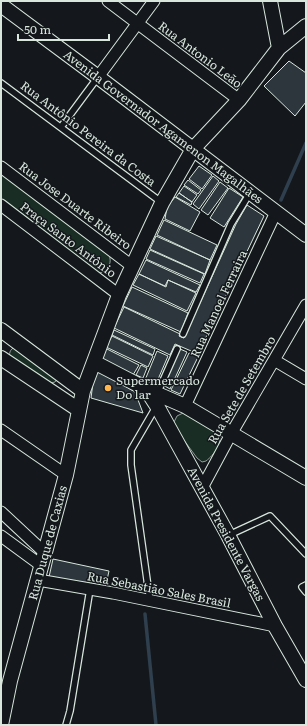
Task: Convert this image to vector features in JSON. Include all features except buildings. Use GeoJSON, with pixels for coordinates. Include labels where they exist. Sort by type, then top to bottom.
{"type":"FeatureCollection","features":[{"type":"Feature","properties":{"kind":"street","name":"Rua Antonio Leão"},"geometry":{"type":"LineString","coordinates":[[108,1],[239,100]]}},
{"type":"Feature","properties":{"kind":"street"},"geometry":{"type":"LineString","coordinates":[[98,77],[154,1]]}},
{"type":"Feature","properties":{"kind":"street"},"geometry":{"type":"LineString","coordinates":[[270,1],[279,48]]}},
{"type":"Feature","properties":{"kind":"street","name":"Avenida Governador Agamenon Magalhães"},"geometry":{"type":"LineString","coordinates":[[1,5],[306,235]]}},
{"type":"Feature","properties":{"kind":"street","name":"Rua Duque de Caxias"},"geometry":{"type":"LineString","coordinates":[[1,725],[6,680],[44,560],[66,475],[83,391],[119,295],[162,202],[193,149],[239,100],[279,48],[306,26]]}},
{"type":"Feature","properties":{"kind":"street","name":"Rua Jose Duarte Ribeiro"},"geometry":{"type":"LineString","coordinates":[[1,167],[132,266]]}},
{"type":"Feature","properties":{"kind":"street","name":"Praça Santo Antônio"},"geometry":{"type":"LineString","coordinates":[[1,206],[119,295]]}},
{"type":"Feature","properties":{"kind":"street","name":"Rua Manoel Ferraira"},"geometry":{"type":"LineString","coordinates":[[185,406],[276,212]]}},
{"type":"Feature","properties":{"kind":"street","name":"Rua Sete de Setembro"},"geometry":{"type":"LineString","coordinates":[[202,488],[231,434],[306,305]]}},
{"type":"Feature","properties":{"kind":"street"},"geometry":{"type":"LineString","coordinates":[[3,335],[83,391]]}},
{"type":"Feature","properties":{"kind":"street"},"geometry":{"type":"LineString","coordinates":[[1,358],[79,410]]}},
{"type":"Feature","properties":{"kind":"street"},"geometry":{"type":"LineString","coordinates":[[274,360],[306,379]]}},
{"type":"Feature","properties":{"kind":"street"},"geometry":{"type":"LineString","coordinates":[[94,362],[153,396],[185,406],[306,478]]}},
{"type":"Feature","properties":{"kind":"street","name":"Avenida Presidente Vargas"},"geometry":{"type":"LineString","coordinates":[[153,396],[275,626],[306,680]]}},
{"type":"Feature","properties":{"kind":"street"},"geometry":{"type":"LineString","coordinates":[[1,430],[66,475]]}},
{"type":"Feature","properties":{"kind":"street"},"geometry":{"type":"LineString","coordinates":[[1,512],[44,560]]}},
{"type":"Feature","properties":{"kind":"street"},"geometry":{"type":"LineString","coordinates":[[1,536],[44,560]]}},
{"type":"Feature","properties":{"kind":"street","name":"Rua Sebastião Sales Brasil"},"geometry":{"type":"LineString","coordinates":[[38,580],[275,626]]}},
{"type":"Feature","properties":{"kind":"lane"},"geometry":{"type":"LineString","coordinates":[[61,127],[98,77]]}},
{"type":"Feature","properties":{"kind":"lane","name":"Rua Antônio Pereira da Costa"},"geometry":{"type":"LineString","coordinates":[[1,83],[162,202]]}},
{"type":"Feature","properties":{"kind":"lane"},"geometry":{"type":"LineString","coordinates":[[183,334],[231,224],[250,192]]}},
{"type":"Feature","properties":{"kind":"lane"},"geometry":{"type":"LineString","coordinates":[[150,601],[131,465],[131,450],[153,396],[177,349]]}},
{"type":"Feature","properties":{"kind":"lane"},"geometry":{"type":"LineString","coordinates":[[228,535],[270,516],[306,554]]}},
{"type":"Feature","properties":{"kind":"lane"},"geometry":{"type":"LineString","coordinates":[[306,585],[302,587],[306,592]]}},
{"type":"Feature","properties":{"kind":"lane"},"geometry":{"type":"LineString","coordinates":[[66,725],[70,711],[90,589]]}},
{"type":"Feature","properties":{"kind":"green space"},"geometry":{"type":"Polygon","coordinates":[[[1,174],[109,255],[110,264],[104,272],[99,273],[95,271],[1,199],[1,174]]]}},
{"type":"Feature","properties":{"kind":"green space"},"geometry":{"type":"Polygon","coordinates":[[[15,347],[57,379],[55,382],[51,383],[11,359],[10,352],[15,347]]]}},
{"type":"Feature","properties":{"kind":"green space"},"geometry":{"type":"Polygon","coordinates":[[[183,413],[218,432],[220,436],[219,444],[215,452],[206,461],[202,462],[197,458],[175,428],[174,422],[177,416],[183,413]]]}},
{"type":"Feature","properties":{"kind":"waterway"},"geometry":{"type":"LineString","coordinates":[[281,200],[306,143]]}},
{"type":"Feature","properties":{"kind":"waterway"},"geometry":{"type":"LineString","coordinates":[[145,614],[156,725]]}},
{"type":"Feature","properties":{"kind":"place","name":"Supermercado Do lar"},"geometry":{"type":"Point","coordinates":[108,388]}}]}
